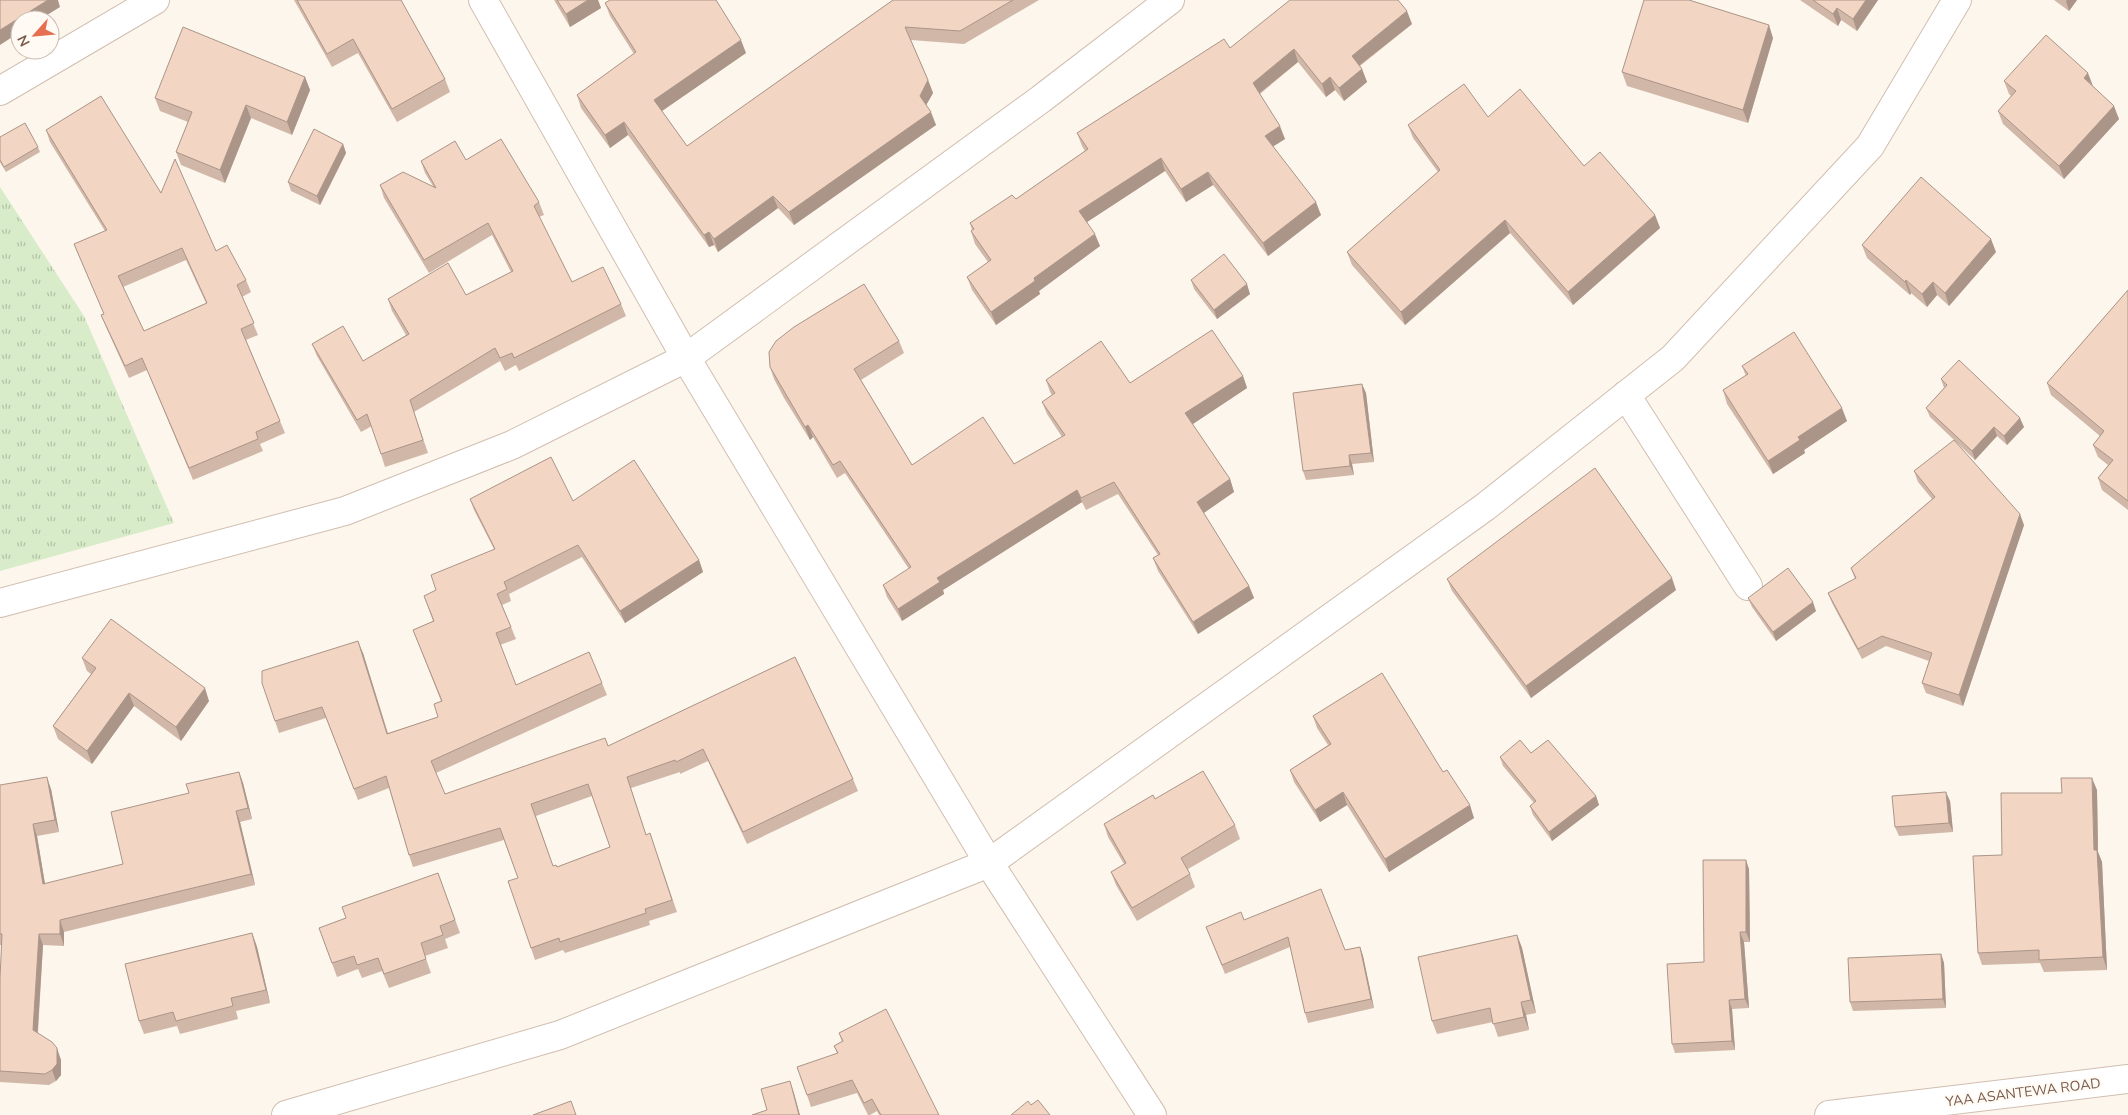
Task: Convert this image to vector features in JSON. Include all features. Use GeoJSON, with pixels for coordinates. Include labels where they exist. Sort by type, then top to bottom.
{"type":"FeatureCollection","features":[{"type":"Feature","properties":{"kind":"street"},"geometry":{"type":"LineString","coordinates":[[0,91],[155,0]]}},
{"type":"Feature","properties":{"kind":"street"},"geometry":{"type":"LineString","coordinates":[[483,0],[686,358],[989,863],[1152,1115]]}},
{"type":"Feature","properties":{"kind":"street"},"geometry":{"type":"LineString","coordinates":[[0,603],[345,511],[512,445],[686,358],[1041,99],[1170,0]]}},
{"type":"Feature","properties":{"kind":"street"},"geometry":{"type":"LineString","coordinates":[[286,1115],[560,1035],[989,863],[1485,507],[1673,358],[1870,146],[1957,0]]}},
{"type":"Feature","properties":{"kind":"street"},"geometry":{"type":"LineString","coordinates":[[1626,395],[1748,586]]}},
{"type":"Feature","properties":{"kind":"street","name":"YAA ASANTEWA ROAD"},"geometry":{"type":"LineString","coordinates":[[1829,1115],[2128,1079]]}},
{"type":"Feature","properties":{"kind":"green space"},"geometry":{"type":"Polygon","coordinates":[[[0,187],[84,316],[174,523],[0,571],[0,187]]]}},
{"type":"Feature","properties":{"kind":"building"},"geometry":{"type":"Polygon","coordinates":[[[0,0],[48,0],[32,10],[10,10],[10,24],[0,30],[0,0]]]}},
{"type":"Feature","properties":{"kind":"building"},"geometry":{"type":"Polygon","coordinates":[[[297,0],[401,0],[445,79],[392,109],[353,39],[327,54],[297,0]]]}},
{"type":"Feature","properties":{"kind":"building"},"geometry":{"type":"Polygon","coordinates":[[[557,0],[588,0],[566,14],[557,0]]]}},
{"type":"Feature","properties":{"kind":"building"},"geometry":{"type":"Polygon","coordinates":[[[610,0],[716,0],[741,40],[654,100],[687,146],[893,0],[1013,0],[960,31],[905,27],[928,80],[920,96],[931,112],[789,212],[773,196],[714,239],[709,232],[704,235],[624,122],[605,135],[577,95],[636,52],[605,3],[610,0]]]}},
{"type":"Feature","properties":{"kind":"building"},"geometry":{"type":"Polygon","coordinates":[[[1290,0],[1398,0],[1407,11],[1352,56],[1362,69],[1339,88],[1330,77],[1322,84],[1294,49],[1253,83],[1280,126],[1265,136],[1316,202],[1263,243],[1208,172],[1181,189],[1161,158],[1079,211],[1095,234],[1034,278],[1035,281],[991,312],[967,277],[991,260],[971,231],[974,229],[970,223],[1012,195],[1016,199],[1088,149],[1077,133],[1224,39],[1230,48],[1290,0]]]}},
{"type":"Feature","properties":{"kind":"building"},"geometry":{"type":"Polygon","coordinates":[[[1644,0],[1689,0],[1769,25],[1743,110],[1622,72],[1644,0]]]}},
{"type":"Feature","properties":{"kind":"building"},"geometry":{"type":"Polygon","coordinates":[[[1813,0],[1866,0],[1853,19],[1837,8],[1833,14],[1813,0]]]}},
{"type":"Feature","properties":{"kind":"building"},"geometry":{"type":"Polygon","coordinates":[[[183,27],[305,77],[287,122],[246,105],[220,170],[176,152],[192,112],[155,98],[183,27]]]}},
{"type":"Feature","properties":{"kind":"building"},"geometry":{"type":"Polygon","coordinates":[[[2046,35],[2088,73],[2084,78],[2114,106],[2059,166],[1998,111],[2016,91],[2004,81],[2046,35]]]}},
{"type":"Feature","properties":{"kind":"building"},"geometry":{"type":"Polygon","coordinates":[[[1464,84],[1488,117],[1520,89],[1584,166],[1600,152],[1655,215],[1568,292],[1505,220],[1401,312],[1347,252],[1440,170],[1408,125],[1464,84]]]}},
{"type":"Feature","properties":{"kind":"building"},"geometry":{"type":"Polygon","coordinates":[[[101,96],[161,193],[175,159],[216,251],[227,245],[246,280],[237,285],[254,323],[241,329],[280,421],[256,432],[258,439],[189,468],[142,358],[125,366],[101,315],[104,314],[74,244],[107,230],[46,130],[101,96]],[[182,248],[118,276],[144,331],[207,303],[182,248]]]}},
{"type":"Feature","properties":{"kind":"building"},"geometry":{"type":"Polygon","coordinates":[[[25,123],[38,147],[4,167],[0,160],[0,137],[25,123]]]}},
{"type":"Feature","properties":{"kind":"building"},"geometry":{"type":"Polygon","coordinates":[[[314,129],[343,144],[317,196],[288,182],[314,129]]]}},
{"type":"Feature","properties":{"kind":"building"},"geometry":{"type":"Polygon","coordinates":[[[501,139],[539,202],[534,206],[572,282],[603,267],[621,304],[514,358],[512,353],[500,358],[495,348],[410,400],[423,440],[381,454],[367,414],[357,420],[312,344],[343,326],[363,361],[409,334],[388,299],[448,263],[466,295],[513,271],[488,223],[424,260],[380,185],[403,172],[436,188],[421,161],[455,141],[466,160],[501,139]]]}},
{"type":"Feature","properties":{"kind":"building"},"geometry":{"type":"Polygon","coordinates":[[[1921,177],[1991,239],[1945,293],[1933,282],[1922,294],[1862,245],[1921,177]]]}},
{"type":"Feature","properties":{"kind":"building"},"geometry":{"type":"Polygon","coordinates":[[[1224,254],[1247,284],[1214,310],[1191,280],[1224,254]]]}},
{"type":"Feature","properties":{"kind":"building"},"geometry":{"type":"Polygon","coordinates":[[[864,284],[899,341],[854,369],[912,465],[983,417],[1014,464],[1065,435],[1042,402],[1055,393],[1046,380],[1101,341],[1130,383],[1212,330],[1243,376],[1185,413],[1230,479],[1197,502],[1249,586],[1193,622],[1153,558],[1160,554],[1114,482],[1081,498],[1077,490],[937,578],[940,582],[898,609],[883,585],[911,567],[840,461],[833,465],[808,425],[805,427],[770,367],[769,352],[776,341],[794,327],[864,284]]]}},
{"type":"Feature","properties":{"kind":"building"},"geometry":{"type":"Polygon","coordinates":[[[2128,290],[2128,501],[2098,478],[2113,460],[2093,445],[2104,431],[2047,383],[2128,290]]]}},
{"type":"Feature","properties":{"kind":"building"},"geometry":{"type":"Polygon","coordinates":[[[1794,332],[1842,408],[1798,437],[1800,440],[1768,461],[1723,390],[1748,374],[1742,366],[1794,332]]]}},
{"type":"Feature","properties":{"kind":"building"},"geometry":{"type":"Polygon","coordinates":[[[1959,360],[2020,418],[2004,436],[1994,427],[1972,451],[1926,408],[1947,385],[1941,379],[1959,360]]]}},
{"type":"Feature","properties":{"kind":"building"},"geometry":{"type":"Polygon","coordinates":[[[1362,384],[1371,453],[1349,455],[1350,466],[1303,471],[1293,393],[1362,384]]]}},
{"type":"Feature","properties":{"kind":"building"},"geometry":{"type":"Polygon","coordinates":[[[1954,440],[2020,514],[1959,695],[1922,683],[1932,653],[1882,636],[1858,649],[1828,593],[1856,578],[1851,568],[1935,497],[1914,471],[1954,440]]]}},
{"type":"Feature","properties":{"kind":"building"},"geometry":{"type":"Polygon","coordinates":[[[551,457],[573,501],[634,460],[699,560],[620,611],[578,545],[504,582],[507,589],[497,594],[511,627],[496,633],[516,685],[589,652],[602,683],[431,761],[445,794],[605,738],[608,746],[795,657],[853,779],[743,832],[703,749],[676,762],[675,760],[627,777],[646,835],[650,833],[672,900],[645,909],[646,913],[560,942],[559,938],[531,948],[508,881],[518,878],[500,828],[409,855],[386,776],[354,789],[322,707],[275,721],[262,683],[262,671],[358,641],[387,734],[438,717],[434,704],[442,701],[413,630],[434,621],[424,596],[436,590],[431,575],[495,549],[470,499],[551,457]],[[588,784],[531,804],[553,866],[556,865],[557,867],[610,847],[588,784]]]}},
{"type":"Feature","properties":{"kind":"building"},"geometry":{"type":"Polygon","coordinates":[[[1595,468],[1672,578],[1526,686],[1447,579],[1595,468]]]}},
{"type":"Feature","properties":{"kind":"building"},"geometry":{"type":"Polygon","coordinates":[[[1788,568],[1813,602],[1773,632],[1748,598],[1788,568]]]}},
{"type":"Feature","properties":{"kind":"building"},"geometry":{"type":"Polygon","coordinates":[[[111,619],[205,688],[176,727],[129,693],[87,751],[53,726],[96,668],[82,658],[111,619]]]}},
{"type":"Feature","properties":{"kind":"building"},"geometry":{"type":"Polygon","coordinates":[[[1382,673],[1443,772],[1447,770],[1470,805],[1385,859],[1343,792],[1315,810],[1290,770],[1331,744],[1313,716],[1382,673]]]}},
{"type":"Feature","properties":{"kind":"building"},"geometry":{"type":"Polygon","coordinates":[[[1520,740],[1531,753],[1548,740],[1596,796],[1549,832],[1530,806],[1536,801],[1500,757],[1520,740]]]}},
{"type":"Feature","properties":{"kind":"building"},"geometry":{"type":"Polygon","coordinates":[[[1203,771],[1235,825],[1181,858],[1190,874],[1132,908],[1111,872],[1126,863],[1104,824],[1153,795],[1155,799],[1203,771]]]}},
{"type":"Feature","properties":{"kind":"building"},"geometry":{"type":"Polygon","coordinates":[[[239,772],[248,808],[236,811],[251,874],[60,920],[60,934],[39,934],[33,1030],[52,1042],[57,1048],[57,1064],[45,1074],[0,1071],[2,934],[0,934],[0,785],[47,777],[55,820],[33,824],[43,884],[123,864],[111,812],[189,793],[186,784],[239,772]]]}},
{"type":"Feature","properties":{"kind":"building"},"geometry":{"type":"Polygon","coordinates":[[[2061,778],[2092,778],[2094,850],[2097,850],[2103,957],[2039,960],[2039,950],[1978,953],[1973,856],[2002,855],[2001,793],[2062,793],[2061,778]]]}},
{"type":"Feature","properties":{"kind":"building"},"geometry":{"type":"Polygon","coordinates":[[[1946,792],[1949,823],[1895,827],[1892,796],[1946,792]]]}},
{"type":"Feature","properties":{"kind":"building"},"geometry":{"type":"Polygon","coordinates":[[[1703,860],[1746,860],[1746,932],[1740,932],[1745,999],[1729,1000],[1732,1041],[1672,1044],[1667,964],[1704,962],[1703,860]]]}},
{"type":"Feature","properties":{"kind":"building"},"geometry":{"type":"Polygon","coordinates":[[[438,873],[455,920],[440,926],[443,935],[421,943],[426,959],[384,974],[378,958],[357,965],[354,956],[332,963],[319,928],[346,918],[342,907],[438,873]]]}},
{"type":"Feature","properties":{"kind":"building"},"geometry":{"type":"Polygon","coordinates":[[[1321,889],[1345,950],[1360,947],[1371,999],[1305,1013],[1288,937],[1222,965],[1206,927],[1241,912],[1244,920],[1321,889]]]}},
{"type":"Feature","properties":{"kind":"building"},"geometry":{"type":"Polygon","coordinates":[[[252,933],[266,990],[231,998],[233,1006],[176,1021],[173,1012],[139,1021],[125,964],[252,933]]]}},
{"type":"Feature","properties":{"kind":"building"},"geometry":{"type":"Polygon","coordinates":[[[1517,935],[1531,1000],[1521,1002],[1524,1017],[1493,1024],[1490,1008],[1432,1021],[1418,957],[1517,935]]]}},
{"type":"Feature","properties":{"kind":"building"},"geometry":{"type":"Polygon","coordinates":[[[1941,954],[1943,999],[1850,1002],[1848,958],[1941,954]]]}},
{"type":"Feature","properties":{"kind":"building"},"geometry":{"type":"Polygon","coordinates":[[[886,1009],[939,1115],[881,1115],[872,1099],[864,1103],[852,1080],[807,1095],[797,1067],[838,1053],[834,1046],[843,1041],[839,1033],[886,1009]]]}},
{"type":"Feature","properties":{"kind":"building"},"geometry":{"type":"Polygon","coordinates":[[[790,1081],[799,1115],[752,1115],[767,1110],[761,1089],[790,1081]]]}},
{"type":"Feature","properties":{"kind":"building"},"geometry":{"type":"Polygon","coordinates":[[[1038,1100],[1050,1115],[1011,1115],[1028,1101],[1031,1105],[1038,1100]]]}},
{"type":"Feature","properties":{"kind":"building"},"geometry":{"type":"Polygon","coordinates":[[[571,1101],[576,1115],[533,1115],[571,1101]]]}}]}
